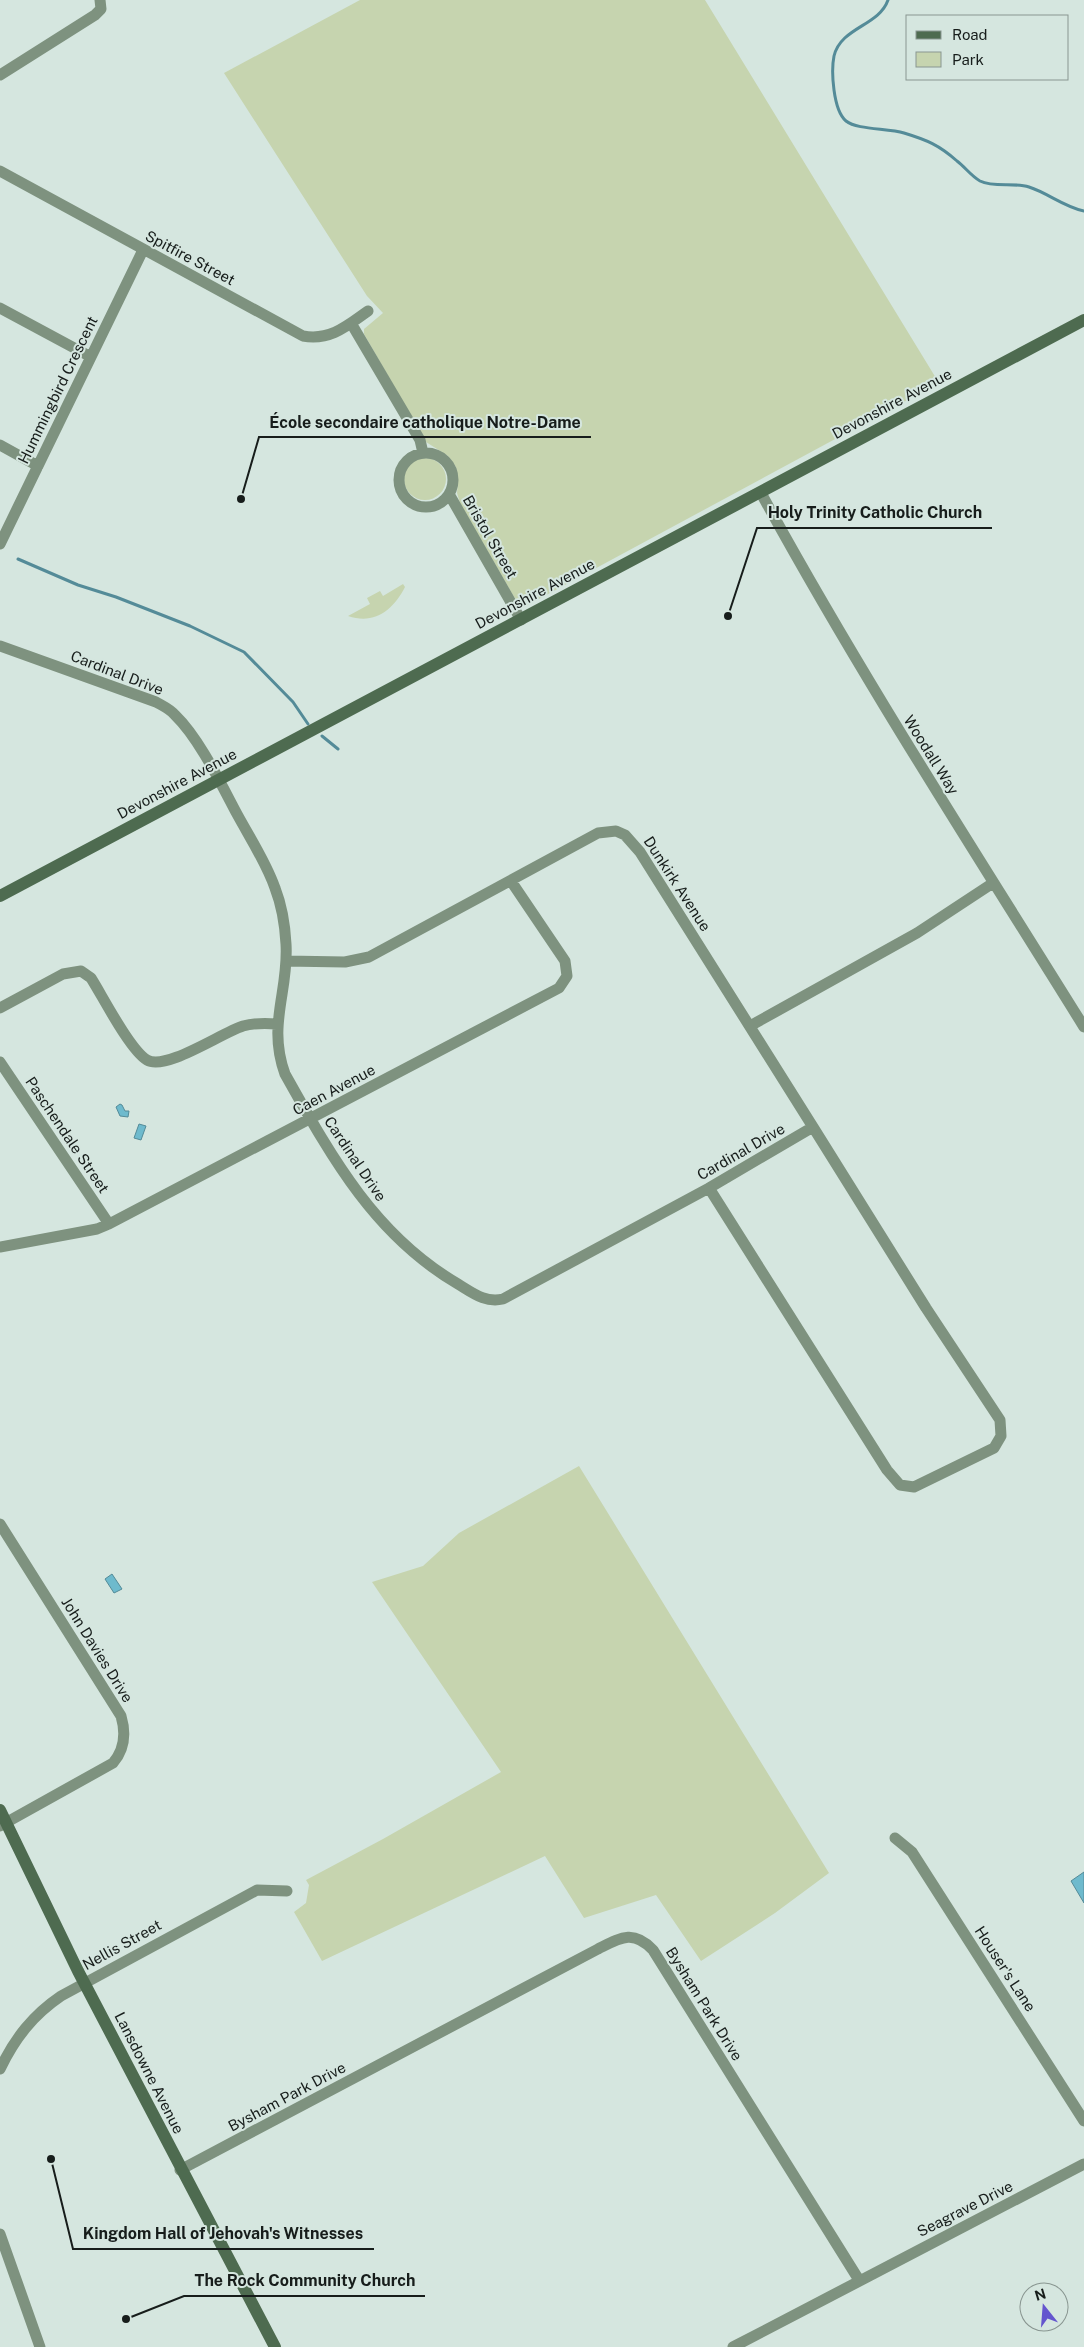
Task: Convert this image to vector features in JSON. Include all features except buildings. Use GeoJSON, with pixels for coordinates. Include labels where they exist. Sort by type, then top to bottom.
{"type":"FeatureCollection","features":[{"type":"Feature","properties":{"kind":"main road","name":"Devonshire Avenue"},"geometry":{"type":"LineString","coordinates":[[0,896],[1084,320]]}},
{"type":"Feature","properties":{"kind":"main road","name":"Lansdowne Avenue"},"geometry":{"type":"LineString","coordinates":[[0,1810],[3,1825],[127,2062],[180,2170],[275,2347]]}},
{"type":"Feature","properties":{"kind":"street"},"geometry":{"type":"LineString","coordinates":[[0,75],[95,15],[101,9],[100,0]]}},
{"type":"Feature","properties":{"kind":"street","name":"Spitfire Street"},"geometry":{"type":"LineString","coordinates":[[0,171],[303,336],[317,338],[330,336],[368,311]]}},
{"type":"Feature","properties":{"kind":"street","name":"Hummingbird Crescent"},"geometry":{"type":"LineString","coordinates":[[0,544],[143,250]]}},
{"type":"Feature","properties":{"kind":"street"},"geometry":{"type":"LineString","coordinates":[[0,308],[91,357]]}},
{"type":"Feature","properties":{"kind":"street"},"geometry":{"type":"LineString","coordinates":[[351,323],[420,440],[423,453]]}},
{"type":"Feature","properties":{"kind":"street"},"geometry":{"type":"LineString","coordinates":[[0,445],[38,466]]}},
{"type":"Feature","properties":{"kind":"street","name":"Bristol Street"},"geometry":{"type":"LineString","coordinates":[[423,453],[439,456],[447,462],[453,480],[450,494],[437,505],[427,507],[409,502],[399,486],[399,476],[407,460],[423,453]]}},
{"type":"Feature","properties":{"kind":"street","name":"Woodall Way"},"geometry":{"type":"LineString","coordinates":[[761,493],[846,645],[993,884],[1084,1027]]}},
{"type":"Feature","properties":{"kind":"street","name":"Bristol Street"},"geometry":{"type":"LineString","coordinates":[[450,494],[521,620]]}},
{"type":"Feature","properties":{"kind":"street","name":"Cardinal Drive"},"geometry":{"type":"LineString","coordinates":[[0,646],[163,706],[183,724],[219,781],[275,888],[283,920],[286,961],[277,1024],[277,1044],[280,1062],[311,1120],[355,1189],[381,1223],[437,1272],[484,1300],[494,1301],[503,1299],[530,1286],[709,1188],[813,1127]]}},
{"type":"Feature","properties":{"kind":"street","name":"Dunkirk Avenue"},"geometry":{"type":"LineString","coordinates":[[286,961],[345,962],[363,959],[598,833],[616,831],[625,835],[640,852],[750,1026]]}},
{"type":"Feature","properties":{"kind":"street","name":"Caen Avenue"},"geometry":{"type":"LineString","coordinates":[[0,1247],[97,1229],[109,1224],[311,1120],[551,992],[563,983],[567,976],[565,961],[511,881]]}},
{"type":"Feature","properties":{"kind":"street"},"geometry":{"type":"LineString","coordinates":[[709,1188],[887,1470],[900,1485],[914,1487],[994,1448],[1001,1436],[1000,1420],[926,1308],[750,1026],[917,934],[993,884]]}},
{"type":"Feature","properties":{"kind":"street"},"geometry":{"type":"LineString","coordinates":[[0,1008],[63,974],[81,971],[91,978],[136,1049],[147,1060],[157,1063],[170,1061],[223,1033],[243,1026],[263,1023],[277,1024]]}},
{"type":"Feature","properties":{"kind":"street","name":"Paschendale Street"},"geometry":{"type":"LineString","coordinates":[[0,1062],[109,1224]]}},
{"type":"Feature","properties":{"kind":"street","name":"John Davies Drive"},"geometry":{"type":"LineString","coordinates":[[0,1524],[121,1716],[125,1730],[124,1746],[113,1763],[3,1825]]}},
{"type":"Feature","properties":{"kind":"street","name":"Houser's Lane"},"geometry":{"type":"LineString","coordinates":[[895,1838],[912,1852],[1084,2120]]}},
{"type":"Feature","properties":{"kind":"street","name":"Nellis Street"},"geometry":{"type":"LineString","coordinates":[[0,2068],[19,2036],[41,2010],[84,1983],[257,1890],[287,1891]]}},
{"type":"Feature","properties":{"kind":"street","name":"Bysham Park Drive"},"geometry":{"type":"LineString","coordinates":[[180,2170],[620,1938],[632,1937],[644,1941],[653,1950],[859,2280]]}},
{"type":"Feature","properties":{"kind":"street","name":"Seagrave Drive"},"geometry":{"type":"LineString","coordinates":[[859,2280],[1084,2164]]}},
{"type":"Feature","properties":{"kind":"street"},"geometry":{"type":"LineString","coordinates":[[0,2234],[40,2347]]}},
{"type":"Feature","properties":{"kind":"street"},"geometry":{"type":"LineString","coordinates":[[733,2347],[859,2280]]}},
{"type":"Feature","properties":{"kind":"green space"},"geometry":{"type":"Polygon","coordinates":[[[360,0],[705,0],[939,383],[524,607],[514,597],[460,503],[457,493],[456,467],[448,456],[426,442],[364,334],[364,329],[383,313],[367,296],[224,73],[360,0]]]}},
{"type":"Feature","properties":{"kind":"green space"},"geometry":{"type":"Polygon","coordinates":[[[425,458],[440,464],[446,479],[440,494],[425,500],[410,494],[404,479],[410,464],[425,458]]]}},
{"type":"Feature","properties":{"kind":"green space"},"geometry":{"type":"Polygon","coordinates":[[[403,584],[405,587],[400,595],[389,609],[382,614],[367,618],[348,616],[370,604],[367,598],[380,591],[383,596],[403,584]]]}},
{"type":"Feature","properties":{"kind":"green space"},"geometry":{"type":"Polygon","coordinates":[[[579,1466],[829,1873],[775,1913],[701,1961],[656,1895],[584,1918],[545,1856],[322,1961],[294,1912],[306,1903],[309,1885],[306,1880],[501,1772],[372,1582],[423,1566],[459,1533],[579,1466]]]}},
{"type":"Feature","properties":{"kind":"water"},"geometry":{"type":"Polygon","coordinates":[[[120,1104],[125,1111],[129,1111],[128,1117],[120,1116],[116,1107],[120,1104]]]}},
{"type":"Feature","properties":{"kind":"water"},"geometry":{"type":"Polygon","coordinates":[[[139,1124],[146,1126],[141,1140],[134,1138],[139,1124]]]}},
{"type":"Feature","properties":{"kind":"water"},"geometry":{"type":"Polygon","coordinates":[[[112,1574],[122,1589],[114,1593],[105,1579],[112,1574]]]}},
{"type":"Feature","properties":{"kind":"water"},"geometry":{"type":"Polygon","coordinates":[[[1084,1872],[1084,1903],[1071,1881],[1084,1872]]]}},
{"type":"Feature","properties":{"kind":"waterway"},"geometry":{"type":"LineString","coordinates":[[888,0],[877,16],[844,39],[838,46],[834,56],[834,90],[838,108],[846,121],[857,126],[897,131],[919,138],[944,151],[980,181],[991,184],[1029,187],[1084,211]]}},
{"type":"Feature","properties":{"kind":"waterway"},"geometry":{"type":"LineString","coordinates":[[18,559],[78,585],[116,597],[190,626],[244,652],[293,702],[308,724]]}},
{"type":"Feature","properties":{"kind":"waterway"},"geometry":{"type":"LineString","coordinates":[[322,736],[338,749]]}},
{"type":"Feature","properties":{"kind":"place","name":"École secondaire catholique Notre-Dame"},"geometry":{"type":"Point","coordinates":[241,499]}},
{"type":"Feature","properties":{"kind":"place","name":"Holy Trinity Catholic Church"},"geometry":{"type":"Point","coordinates":[728,616]}},
{"type":"Feature","properties":{"kind":"place","name":"Kingdom Hall of Jehovah's Witnesses"},"geometry":{"type":"Point","coordinates":[51,2159]}},
{"type":"Feature","properties":{"kind":"place","name":"The Rock Community Church"},"geometry":{"type":"Point","coordinates":[126,2319]}}]}
